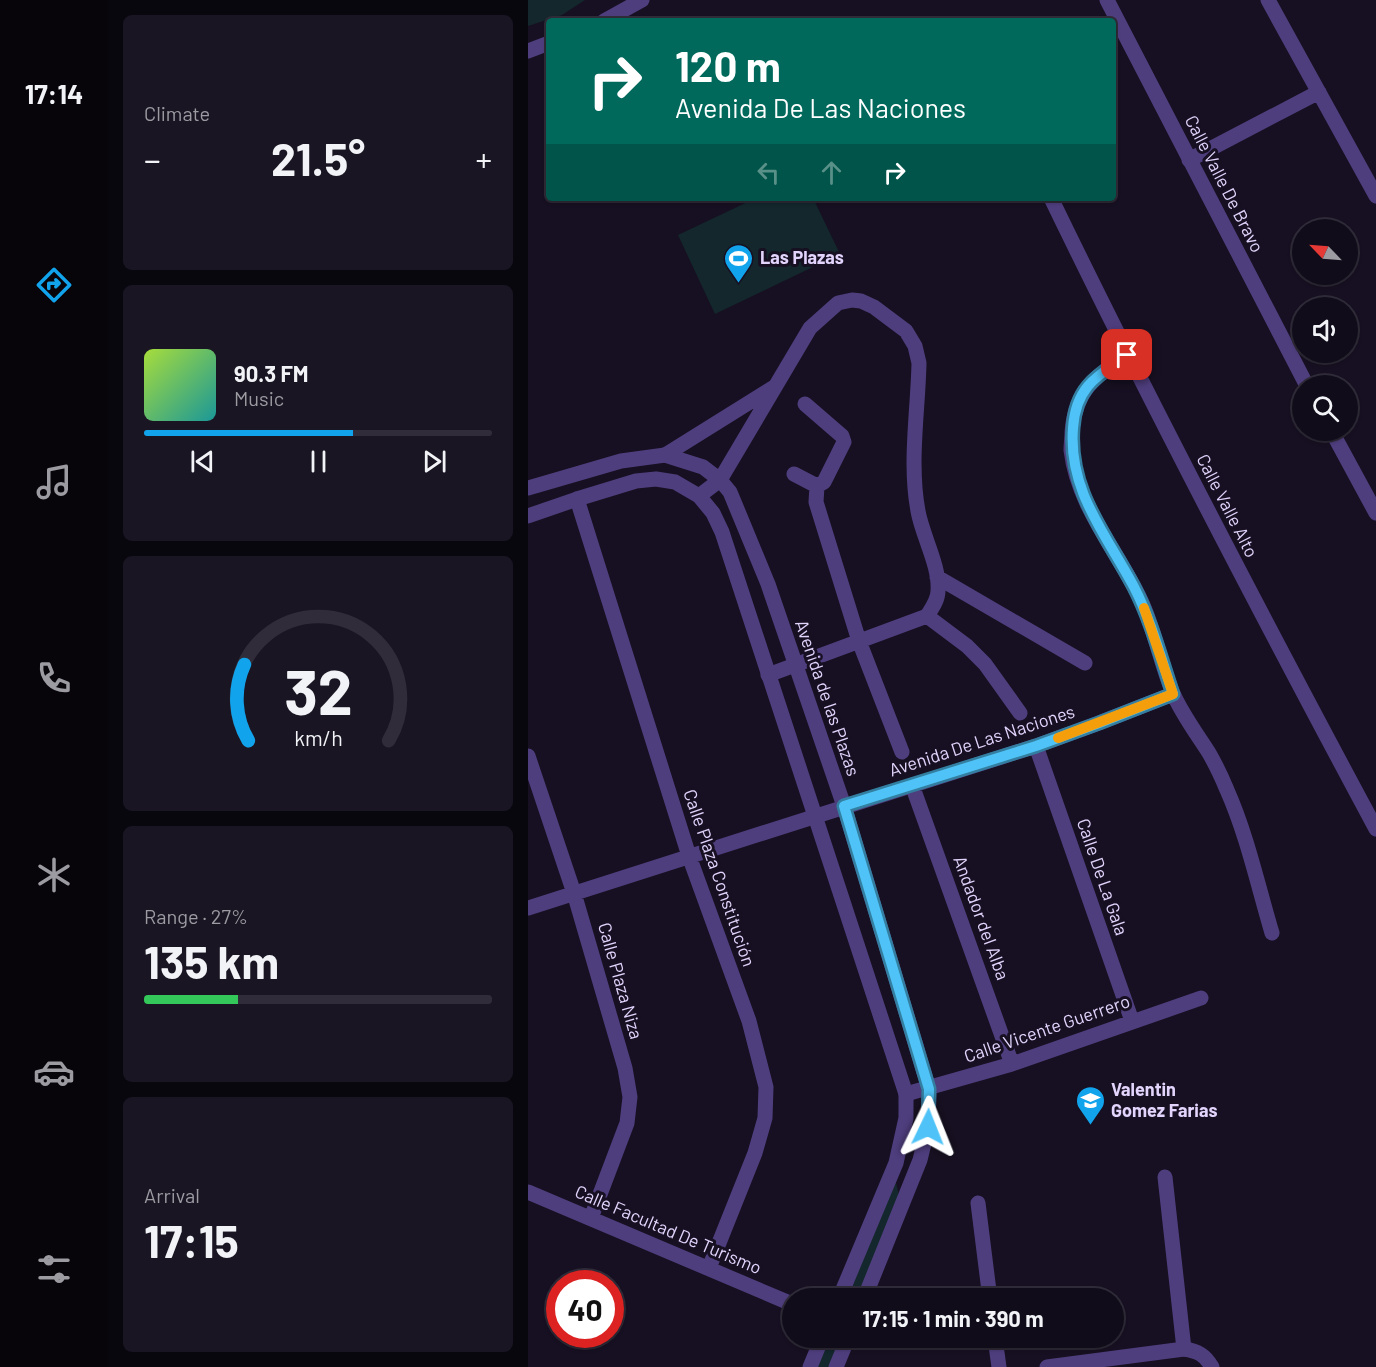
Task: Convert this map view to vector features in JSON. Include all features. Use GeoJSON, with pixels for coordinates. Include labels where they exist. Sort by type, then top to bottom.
{"type":"FeatureCollection","features":[{"type":"Feature","properties":{"kind":"street"},"geometry":{"type":"LineString","coordinates":[[609,18],[642,0]]}},
{"type":"Feature","properties":{"kind":"street","name":"Calle Valle De Bravo"},"geometry":{"type":"LineString","coordinates":[[1107,0],[1301,375]]}},
{"type":"Feature","properties":{"kind":"street"},"geometry":{"type":"LineString","coordinates":[[1268,0],[1376,196]]}},
{"type":"Feature","properties":{"kind":"street"},"geometry":{"type":"LineString","coordinates":[[528,51],[546,44]]}},
{"type":"Feature","properties":{"kind":"street"},"geometry":{"type":"LineString","coordinates":[[1189,160],[1319,92]]}},
{"type":"Feature","properties":{"kind":"street","name":"Calle Valle Alto"},"geometry":{"type":"LineString","coordinates":[[1052,201],[1127,355],[1287,664],[1376,829]]}},
{"type":"Feature","properties":{"kind":"street"},"geometry":{"type":"LineString","coordinates":[[699,496],[720,480],[810,328],[838,303],[861,301],[874,307],[906,332],[915,346],[919,363],[914,487],[918,512],[937,577],[938,592],[934,605],[927,616],[768,675]]}},
{"type":"Feature","properties":{"kind":"street"},"geometry":{"type":"LineString","coordinates":[[1127,355],[1087,387],[1073,416],[1071,449],[1080,486],[1089,508],[1144,607],[1173,694],[1211,757],[1228,792],[1241,827],[1272,933]]}},
{"type":"Feature","properties":{"kind":"street"},"geometry":{"type":"LineString","coordinates":[[665,455],[777,386]]}},
{"type":"Feature","properties":{"kind":"street"},"geometry":{"type":"LineString","coordinates":[[805,404],[842,436],[844,442],[824,482],[817,486]]}},
{"type":"Feature","properties":{"kind":"street"},"geometry":{"type":"LineString","coordinates":[[1337,441],[1376,513]]}},
{"type":"Feature","properties":{"kind":"street","name":"Avenida de las Plazas"},"geometry":{"type":"LineString","coordinates":[[528,488],[621,461],[665,455],[703,467],[720,480],[730,492],[737,507],[768,584],[844,806],[929,1089],[928,1127],[920,1160],[868,1288]]}},
{"type":"Feature","properties":{"kind":"street"},"geometry":{"type":"LineString","coordinates":[[794,474],[817,486]]}},
{"type":"Feature","properties":{"kind":"street"},"geometry":{"type":"LineString","coordinates":[[528,516],[636,481],[656,479],[675,482],[699,496],[713,513],[722,532],[906,1094],[906,1118],[896,1163],[844,1288]]}},
{"type":"Feature","properties":{"kind":"street"},"geometry":{"type":"LineString","coordinates":[[817,486],[816,502],[859,641],[902,752]]}},
{"type":"Feature","properties":{"kind":"street","name":"Calle Plaza Constitución"},"geometry":{"type":"LineString","coordinates":[[576,499],[689,856],[749,1021],[766,1087],[765,1118],[755,1153],[709,1268]]}},
{"type":"Feature","properties":{"kind":"street"},"geometry":{"type":"LineString","coordinates":[[937,577],[1085,663]]}},
{"type":"Feature","properties":{"kind":"street"},"geometry":{"type":"LineString","coordinates":[[927,616],[967,646],[985,664],[1020,713]]}},
{"type":"Feature","properties":{"kind":"street","name":"Avenida De Las Naciones"},"geometry":{"type":"LineString","coordinates":[[528,908],[1036,746],[1173,694]]}},
{"type":"Feature","properties":{"kind":"street","name":"Calle De La Gala"},"geometry":{"type":"LineString","coordinates":[[1036,746],[1132,1021]]}},
{"type":"Feature","properties":{"kind":"street","name":"Calle Plaza Niza"},"geometry":{"type":"LineString","coordinates":[[528,756],[574,893],[625,1068],[630,1097],[627,1123],[591,1218]]}},
{"type":"Feature","properties":{"kind":"street","name":"Andador del Alba"},"geometry":{"type":"LineString","coordinates":[[912,785],[1012,1064]]}},
{"type":"Feature","properties":{"kind":"street","name":"Calle Vicente Guerrero"},"geometry":{"type":"LineString","coordinates":[[906,1094],[1012,1064],[1201,998]]}},
{"type":"Feature","properties":{"kind":"street"},"geometry":{"type":"LineString","coordinates":[[1166,1178],[1184,1349]]}},
{"type":"Feature","properties":{"kind":"street","name":"Calle Facultad De Turismo"},"geometry":{"type":"LineString","coordinates":[[528,1192],[782,1300]]}},
{"type":"Feature","properties":{"kind":"street"},"geometry":{"type":"LineString","coordinates":[[978,1203],[989,1288]]}},
{"type":"Feature","properties":{"kind":"street"},"geometry":{"type":"LineString","coordinates":[[810,1367],[818,1348]]}},
{"type":"Feature","properties":{"kind":"street"},"geometry":{"type":"LineString","coordinates":[[836,1367],[844,1348]]}},
{"type":"Feature","properties":{"kind":"street"},"geometry":{"type":"LineString","coordinates":[[997,1348],[999,1367]]}},
{"type":"Feature","properties":{"kind":"street"},"geometry":{"type":"LineString","coordinates":[[1047,1367],[1106,1363],[1184,1349],[1196,1350],[1212,1367]]}},
{"type":"Feature","properties":{"kind":"green space"},"geometry":{"type":"Polygon","coordinates":[[[528,0],[585,0],[562,15],[546,18],[546,20],[528,26],[528,0]]]}},
{"type":"Feature","properties":{"kind":"green space","name":"Las Plazas"},"geometry":{"type":"Polygon","coordinates":[[[750,201],[814,201],[840,254],[715,314],[678,235],[750,201]]]}},
{"type":"Feature","properties":{"kind":"green space"},"geometry":{"type":"Polygon","coordinates":[[[895,1179],[900,1199],[869,1288],[850,1288],[895,1179]]]}},
{"type":"Feature","properties":{"kind":"green space"},"geometry":{"type":"Polygon","coordinates":[[[825,1348],[848,1348],[841,1367],[817,1367],[825,1348]]]}},
{"type":"Feature","properties":{"kind":"slow traffic"},"geometry":{"type":"LineString","coordinates":[[1058,738],[1173,694],[1144,608]]}},
{"type":"Feature","properties":{"kind":"place","name":"Las Plazas"},"geometry":{"type":"Point","coordinates":[739,284]}},
{"type":"Feature","properties":{"kind":"place","name":"Valentin Gomez Farias"},"geometry":{"type":"Point","coordinates":[1090,1126]}},
{"type":"Feature","properties":{"kind":"route"},"geometry":{"type":"LineString","coordinates":[[928,1127],[929,1089],[844,806],[1036,746],[1173,694],[1144,607],[1089,508],[1080,486],[1071,449],[1073,416],[1079,400],[1098,376],[1127,355]]}}]}
